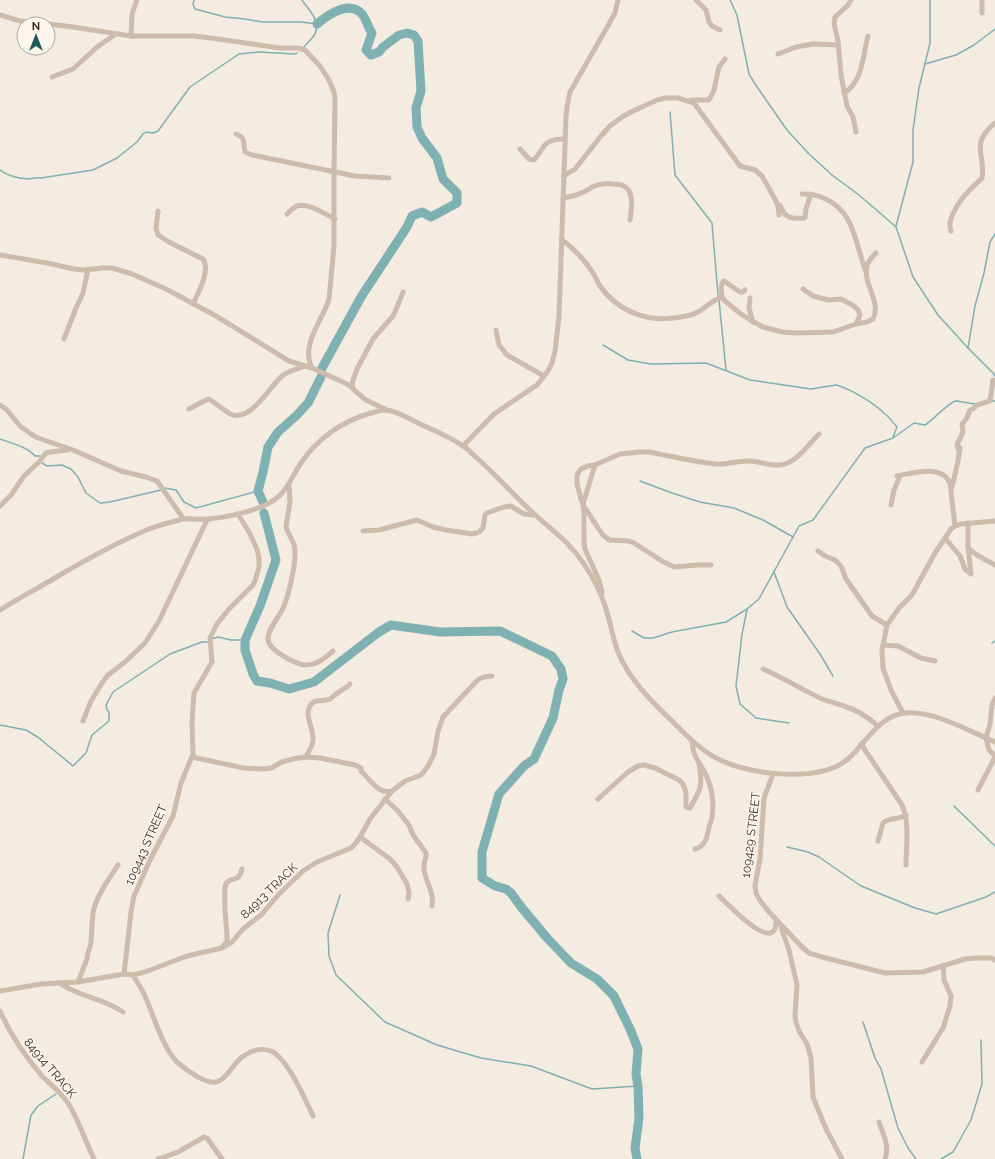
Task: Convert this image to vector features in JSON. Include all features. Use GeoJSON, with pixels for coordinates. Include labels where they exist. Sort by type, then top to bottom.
{"type":"FeatureCollection","features":[{"type":"Feature","properties":{"kind":"street"},"geometry":{"type":"LineString","coordinates":[[131,36],[132,14],[137,0]]}},
{"type":"Feature","properties":{"kind":"street"},"geometry":{"type":"LineString","coordinates":[[463,446],[494,414],[537,385],[552,363],[558,331],[567,107],[570,92],[615,13],[618,0]]}},
{"type":"Feature","properties":{"kind":"street"},"geometry":{"type":"LineString","coordinates":[[696,0],[706,10],[709,22],[712,26],[720,30]]}},
{"type":"Feature","properties":{"kind":"street"},"geometry":{"type":"LineString","coordinates":[[851,0],[848,6],[835,17],[834,20],[844,93],[847,106],[853,117],[856,132]]}},
{"type":"Feature","properties":{"kind":"street"},"geometry":{"type":"LineString","coordinates":[[982,0],[982,13]]}},
{"type":"Feature","properties":{"kind":"street"},"geometry":{"type":"LineString","coordinates":[[0,15],[16,20]]}},
{"type":"Feature","properties":{"kind":"street"},"geometry":{"type":"LineString","coordinates":[[56,25],[131,36],[211,38],[280,48],[298,48],[305,50],[320,66],[330,80],[334,92],[335,219],[333,262],[329,299],[309,344],[310,364],[312,368]]}},
{"type":"Feature","properties":{"kind":"street"},"geometry":{"type":"LineString","coordinates":[[52,77],[73,69],[97,47],[116,34]]}},
{"type":"Feature","properties":{"kind":"street"},"geometry":{"type":"LineString","coordinates":[[844,93],[850,90],[862,67],[868,36]]}},
{"type":"Feature","properties":{"kind":"street"},"geometry":{"type":"LineString","coordinates":[[778,54],[796,47],[813,44],[838,45]]}},
{"type":"Feature","properties":{"kind":"street"},"geometry":{"type":"LineString","coordinates":[[688,100],[709,100],[714,90],[719,68],[725,58]]}},
{"type":"Feature","properties":{"kind":"street"},"geometry":{"type":"LineString","coordinates":[[564,176],[575,169],[610,126],[630,112],[657,100],[678,98],[694,102],[740,166],[755,170],[762,176],[776,202],[779,215]]}},
{"type":"Feature","properties":{"kind":"street"},"geometry":{"type":"LineString","coordinates":[[951,231],[950,223],[955,211],[968,191],[982,178],[980,153],[981,139],[988,129],[995,123]]}},
{"type":"Feature","properties":{"kind":"street"},"geometry":{"type":"LineString","coordinates":[[236,134],[241,136],[243,139],[245,152],[249,154],[355,176],[389,178]]}},
{"type":"Feature","properties":{"kind":"street"},"geometry":{"type":"LineString","coordinates":[[520,149],[530,159],[534,160],[545,144],[549,141],[565,139]]}},
{"type":"Feature","properties":{"kind":"street"},"geometry":{"type":"LineString","coordinates":[[563,198],[578,195],[600,185],[622,185],[627,187],[631,195],[632,204],[630,220]]}},
{"type":"Feature","properties":{"kind":"street"},"geometry":{"type":"LineString","coordinates":[[745,290],[740,292],[724,281],[722,282],[721,288],[722,298],[753,322],[773,330],[796,333],[833,332],[873,319],[875,305],[851,224],[831,201],[817,195],[802,194]]}},
{"type":"Feature","properties":{"kind":"street"},"geometry":{"type":"LineString","coordinates":[[776,202],[779,203],[785,214],[791,218],[805,218],[806,209],[811,194]]}},
{"type":"Feature","properties":{"kind":"street"},"geometry":{"type":"LineString","coordinates":[[286,214],[296,206],[302,205],[310,207],[335,219]]}},
{"type":"Feature","properties":{"kind":"street"},"geometry":{"type":"LineString","coordinates":[[158,211],[156,228],[158,235],[204,261],[204,278],[193,304]]}},
{"type":"Feature","properties":{"kind":"street"},"geometry":{"type":"LineString","coordinates":[[561,239],[587,264],[607,295],[628,311],[648,318],[668,319],[695,314],[716,299],[722,298]]}},
{"type":"Feature","properties":{"kind":"street"},"geometry":{"type":"LineString","coordinates":[[866,273],[867,264],[876,253]]}},
{"type":"Feature","properties":{"kind":"street"},"geometry":{"type":"LineString","coordinates":[[1,257],[47,263],[74,269],[103,268],[120,270],[144,278],[231,325],[289,361],[312,368],[347,384],[366,400],[385,409],[403,415],[463,446],[494,474],[534,514],[562,537],[576,552],[593,579],[603,599]]}},
{"type":"Feature","properties":{"kind":"street"},"geometry":{"type":"LineString","coordinates":[[64,339],[83,293],[88,269]]}},
{"type":"Feature","properties":{"kind":"street"},"geometry":{"type":"LineString","coordinates":[[802,289],[813,296],[828,300],[841,299],[854,306],[858,310],[860,316],[856,324]]}},
{"type":"Feature","properties":{"kind":"street"},"geometry":{"type":"LineString","coordinates":[[354,390],[352,383],[357,369],[373,338],[393,316],[403,292]]}},
{"type":"Feature","properties":{"kind":"street"},"geometry":{"type":"LineString","coordinates":[[750,298],[749,308],[753,322]]}},
{"type":"Feature","properties":{"kind":"street"},"geometry":{"type":"LineString","coordinates":[[496,330],[499,345],[507,356],[544,376]]}},
{"type":"Feature","properties":{"kind":"street"},"geometry":{"type":"LineString","coordinates":[[189,409],[209,399],[234,416],[242,415],[262,399],[283,376],[305,366]]}},
{"type":"Feature","properties":{"kind":"street"},"geometry":{"type":"LineString","coordinates":[[951,492],[960,448],[957,446],[963,432],[962,424],[970,410],[977,405],[990,401],[993,380]]}},
{"type":"Feature","properties":{"kind":"street"},"geometry":{"type":"LineString","coordinates":[[0,405],[6,409],[20,426],[46,442],[73,450],[121,471],[156,481],[183,518]]}},
{"type":"Feature","properties":{"kind":"street"},"geometry":{"type":"LineString","coordinates":[[0,610],[95,554],[146,530],[183,518],[206,520],[238,514],[256,509],[276,499],[283,493],[309,451],[319,441],[332,431],[360,416],[385,409]]}},
{"type":"Feature","properties":{"kind":"street"},"geometry":{"type":"LineString","coordinates":[[818,434],[795,459],[780,465],[769,465],[751,461],[716,464],[650,452],[640,452],[620,454],[595,465],[581,469],[577,477],[578,489],[583,506],[585,549],[599,580],[617,649],[630,675],[656,706],[692,741],[707,753],[723,762],[750,770],[773,774],[815,772],[832,768],[849,758],[878,726],[892,717],[903,713],[937,718],[995,742]]}},
{"type":"Feature","properties":{"kind":"street"},"geometry":{"type":"LineString","coordinates":[[0,506],[11,495],[24,476],[46,453],[73,450]]}},
{"type":"Feature","properties":{"kind":"street"},"geometry":{"type":"LineString","coordinates":[[583,506],[595,465]]}},
{"type":"Feature","properties":{"kind":"street"},"geometry":{"type":"LineString","coordinates":[[891,505],[899,476],[929,471],[940,473],[948,480],[955,526]]}},
{"type":"Feature","properties":{"kind":"street"},"geometry":{"type":"LineString","coordinates":[[289,484],[290,502],[286,529],[294,543],[295,554],[288,594],[281,613],[269,632],[269,643],[279,653],[302,665],[317,663],[333,651]]}},
{"type":"Feature","properties":{"kind":"street"},"geometry":{"type":"LineString","coordinates":[[363,531],[379,530],[416,520],[433,527],[472,534],[482,530],[485,515],[492,510],[511,506],[524,514],[534,514]]}},
{"type":"Feature","properties":{"kind":"street"},"geometry":{"type":"LineString","coordinates":[[583,506],[602,534],[609,540],[629,541],[634,543],[666,564],[674,567],[711,565]]}},
{"type":"Feature","properties":{"kind":"street","name":"109443 STREET"},"geometry":{"type":"LineString","coordinates":[[124,974],[134,896],[150,860],[173,816],[181,783],[192,757],[194,693],[212,662],[210,642],[212,634],[217,624],[229,609],[253,585],[259,567],[257,549],[238,514]]}},
{"type":"Feature","properties":{"kind":"street"},"geometry":{"type":"LineString","coordinates":[[84,721],[91,701],[108,675],[125,662],[145,643],[159,621],[206,520]]}},
{"type":"Feature","properties":{"kind":"street"},"geometry":{"type":"LineString","coordinates":[[903,713],[886,678],[882,659],[887,625],[899,608],[912,594],[935,553],[955,526],[968,523],[995,521]]}},
{"type":"Feature","properties":{"kind":"street"},"geometry":{"type":"LineString","coordinates":[[945,538],[956,549],[965,569],[971,574],[968,546],[968,523]]}},
{"type":"Feature","properties":{"kind":"street"},"geometry":{"type":"LineString","coordinates":[[968,546],[970,550],[977,555],[995,565]]}},
{"type":"Feature","properties":{"kind":"street"},"geometry":{"type":"LineString","coordinates":[[818,551],[835,560],[841,566],[846,579],[872,616],[887,625]]}},
{"type":"Feature","properties":{"kind":"street"},"geometry":{"type":"LineString","coordinates":[[883,645],[898,646],[921,658],[935,661]]}},
{"type":"Feature","properties":{"kind":"street"},"geometry":{"type":"LineString","coordinates":[[763,669],[780,676],[818,697],[830,702],[844,705],[857,711],[878,726]]}},
{"type":"Feature","properties":{"kind":"street","name":"84913 TRACK"},"geometry":{"type":"LineString","coordinates":[[133,976],[187,956],[226,946],[232,942],[243,929],[262,914],[279,894],[304,871],[317,862],[351,848],[360,837],[370,819],[392,791],[425,771],[434,754],[438,731],[443,718],[448,711],[476,682],[484,677],[492,676]]}},
{"type":"Feature","properties":{"kind":"street"},"geometry":{"type":"LineString","coordinates":[[305,757],[310,750],[313,740],[308,715],[310,705],[312,702],[318,700],[328,700],[350,684]]}},
{"type":"Feature","properties":{"kind":"street"},"geometry":{"type":"LineString","coordinates":[[978,790],[995,756],[989,750],[986,738],[995,698]]}},
{"type":"Feature","properties":{"kind":"street"},"geometry":{"type":"LineString","coordinates":[[692,741],[693,752],[706,775],[711,789],[712,817],[706,840],[702,846],[695,849]]}},
{"type":"Feature","properties":{"kind":"street"},"geometry":{"type":"LineString","coordinates":[[861,744],[906,813],[906,865]]}},
{"type":"Feature","properties":{"kind":"street"},"geometry":{"type":"LineString","coordinates":[[192,757],[244,768],[263,769],[271,768],[282,762],[305,757],[320,758],[355,765],[361,768],[361,771],[380,790],[387,792],[392,791]]}},
{"type":"Feature","properties":{"kind":"street"},"geometry":{"type":"LineString","coordinates":[[598,799],[628,772],[638,766],[644,765],[679,780],[684,788],[686,806],[689,808],[700,788],[702,779],[699,764]]}},
{"type":"Feature","properties":{"kind":"street","name":"109429 STREET"},"geometry":{"type":"LineString","coordinates":[[773,774],[764,798],[756,893],[759,899],[781,926],[802,947],[810,953],[884,973],[923,972],[965,959],[991,958],[995,960]]}},
{"type":"Feature","properties":{"kind":"street"},"geometry":{"type":"LineString","coordinates":[[385,800],[397,810],[410,825],[413,835],[426,852],[424,867],[433,898],[432,906]]}},
{"type":"Feature","properties":{"kind":"street"},"geometry":{"type":"LineString","coordinates":[[878,841],[884,821],[888,819],[899,819],[906,815]]}},
{"type":"Feature","properties":{"kind":"street"},"geometry":{"type":"LineString","coordinates":[[360,837],[390,859],[397,867],[407,884],[409,893],[408,898]]}},
{"type":"Feature","properties":{"kind":"street"},"geometry":{"type":"LineString","coordinates":[[78,982],[90,948],[93,912],[105,886],[118,865]]}},
{"type":"Feature","properties":{"kind":"street"},"geometry":{"type":"LineString","coordinates":[[217,949],[225,946],[227,937],[225,896],[226,884],[228,881],[238,878],[242,869]]}},
{"type":"Feature","properties":{"kind":"street"},"geometry":{"type":"LineString","coordinates":[[719,896],[749,924],[761,932],[769,933],[774,931],[776,928],[776,920]]}},
{"type":"Feature","properties":{"kind":"street"},"geometry":{"type":"LineString","coordinates":[[781,926],[789,950],[797,985],[796,1022],[807,1044],[811,1058],[813,1097],[826,1129],[842,1159]]}},
{"type":"Feature","properties":{"kind":"street"},"geometry":{"type":"LineString","coordinates":[[922,1062],[943,1028],[950,1006],[951,996],[944,980],[943,965]]}},
{"type":"Feature","properties":{"kind":"street"},"geometry":{"type":"LineString","coordinates":[[0,990],[41,984],[78,982],[124,974],[133,976],[144,994],[155,1022],[172,1056],[189,1071],[205,1080],[217,1082],[224,1078],[242,1057],[260,1050],[271,1052],[277,1056],[293,1076],[313,1116]]}},
{"type":"Feature","properties":{"kind":"street"},"geometry":{"type":"LineString","coordinates":[[60,983],[69,990],[104,1002],[123,1012]]}},
{"type":"Feature","properties":{"kind":"street","name":"84914 TRACK"},"geometry":{"type":"LineString","coordinates":[[0,1011],[14,1039],[27,1059],[43,1077],[59,1091],[68,1104],[94,1159]]}},
{"type":"Feature","properties":{"kind":"street"},"geometry":{"type":"LineString","coordinates":[[879,1122],[887,1144],[887,1154],[885,1159]]}},
{"type":"Feature","properties":{"kind":"street"},"geometry":{"type":"LineString","coordinates":[[158,1159],[178,1152],[206,1137],[222,1159]]}},
{"type":"Feature","properties":{"kind":"waterway"},"geometry":{"type":"LineString","coordinates":[[194,0],[193,4],[195,9],[225,17],[262,22],[301,22],[317,24]]}},
{"type":"Feature","properties":{"kind":"waterway"},"geometry":{"type":"LineString","coordinates":[[302,0],[311,12],[316,25],[315,34],[304,47]]}},
{"type":"Feature","properties":{"kind":"waterway"},"geometry":{"type":"LineString","coordinates":[[730,0],[737,15],[749,74],[787,130],[809,154],[832,175],[859,195],[896,227],[913,277],[938,315],[995,376]]}},
{"type":"Feature","properties":{"kind":"waterway"},"geometry":{"type":"LineString","coordinates":[[896,226],[913,162],[913,130],[919,88],[930,43],[930,0]]}},
{"type":"Feature","properties":{"kind":"waterway"},"geometry":{"type":"LineString","coordinates":[[317,24],[327,16],[339,10],[345,8],[357,10],[362,14],[372,33],[366,50],[371,55],[379,52],[383,47],[399,35],[407,33],[414,35],[418,41],[421,91],[416,108],[417,127],[422,138],[437,158],[443,179],[457,193],[457,203],[431,217],[422,212],[412,216],[407,227],[361,297],[321,370]]}},
{"type":"Feature","properties":{"kind":"waterway"},"geometry":{"type":"LineString","coordinates":[[925,64],[956,55],[974,45],[995,29]]}},
{"type":"Feature","properties":{"kind":"waterway"},"geometry":{"type":"LineString","coordinates":[[0,170],[6,174],[28,179],[93,170],[117,158],[137,142],[146,132],[153,133],[158,131],[190,87],[239,54],[259,52],[297,53]]}},
{"type":"Feature","properties":{"kind":"waterway"},"geometry":{"type":"LineString","coordinates":[[670,112],[675,175],[712,223],[718,295]]}},
{"type":"Feature","properties":{"kind":"waterway"},"geometry":{"type":"LineString","coordinates":[[968,348],[975,306],[984,273],[990,242],[995,234]]}},
{"type":"Feature","properties":{"kind":"waterway"},"geometry":{"type":"LineString","coordinates":[[719,300],[726,370]]}},
{"type":"Feature","properties":{"kind":"waterway"},"geometry":{"type":"LineString","coordinates":[[603,345],[628,360],[651,364],[706,363],[750,380],[811,389],[836,385],[868,401],[888,416],[897,427],[893,437]]}},
{"type":"Feature","properties":{"kind":"waterway"},"geometry":{"type":"LineString","coordinates":[[263,502],[258,491],[268,447],[278,432],[308,403],[321,377]]}},
{"type":"Feature","properties":{"kind":"waterway"},"geometry":{"type":"LineString","coordinates":[[632,631],[644,638],[653,638],[672,632],[726,622],[747,609],[759,599],[799,526],[813,520],[865,448],[893,438],[914,423],[925,425],[953,402],[958,401],[976,404]]}},
{"type":"Feature","properties":{"kind":"waterway"},"geometry":{"type":"LineString","coordinates":[[0,439],[24,448],[35,456],[40,456]]}},
{"type":"Feature","properties":{"kind":"waterway"},"geometry":{"type":"LineString","coordinates":[[42,463],[47,466],[62,465],[71,469],[78,477],[86,493],[100,503],[161,490]]}},
{"type":"Feature","properties":{"kind":"waterway"},"geometry":{"type":"LineString","coordinates":[[640,481],[700,502],[734,508],[763,520],[793,537]]}},
{"type":"Feature","properties":{"kind":"waterway"},"geometry":{"type":"LineString","coordinates":[[165,488],[176,490],[184,502],[196,508],[258,491]]}},
{"type":"Feature","properties":{"kind":"waterway"},"geometry":{"type":"LineString","coordinates":[[264,513],[276,560],[260,606],[245,640],[245,650],[253,674],[257,681],[270,683],[289,689],[314,682],[379,632],[391,625],[440,632],[500,631],[552,656],[561,669],[563,679],[553,718],[534,759],[524,766],[499,794],[482,852],[482,878],[495,886],[506,889],[511,893],[548,939],[571,963],[597,979],[614,996],[638,1049],[636,1074],[639,1118],[635,1148],[637,1159]]}},
{"type":"Feature","properties":{"kind":"waterway"},"geometry":{"type":"LineString","coordinates":[[774,572],[787,607],[820,654],[833,676]]}},
{"type":"Feature","properties":{"kind":"waterway"},"geometry":{"type":"LineString","coordinates":[[747,610],[742,634],[736,686],[740,704],[756,718],[789,723]]}},
{"type":"Feature","properties":{"kind":"waterway"},"geometry":{"type":"LineString","coordinates":[[212,639],[218,637],[231,640],[245,640]]}},
{"type":"Feature","properties":{"kind":"waterway"},"geometry":{"type":"LineString","coordinates":[[0,725],[26,730],[39,738],[73,766],[86,753],[92,735],[109,721],[109,712],[106,705],[113,692],[170,654],[202,642],[207,642]]}},
{"type":"Feature","properties":{"kind":"waterway"},"geometry":{"type":"LineString","coordinates":[[954,806],[995,846]]}},
{"type":"Feature","properties":{"kind":"waterway"},"geometry":{"type":"LineString","coordinates":[[787,847],[808,852],[819,857],[861,886],[915,908],[936,914],[986,897],[995,892]]}},
{"type":"Feature","properties":{"kind":"waterway"},"geometry":{"type":"LineString","coordinates":[[340,895],[328,933],[329,956],[336,975],[385,1022],[437,1045],[481,1058],[531,1066],[592,1089],[638,1086]]}},
{"type":"Feature","properties":{"kind":"waterway"},"geometry":{"type":"LineString","coordinates":[[863,1022],[875,1058],[881,1069],[898,1128],[908,1148],[916,1159]]}},
{"type":"Feature","properties":{"kind":"waterway"},"geometry":{"type":"LineString","coordinates":[[941,1159],[953,1152],[971,1120],[982,1084],[981,1040]]}},
{"type":"Feature","properties":{"kind":"waterway"},"geometry":{"type":"LineString","coordinates":[[23,1159],[31,1115],[38,1106],[56,1094]]}}]}
